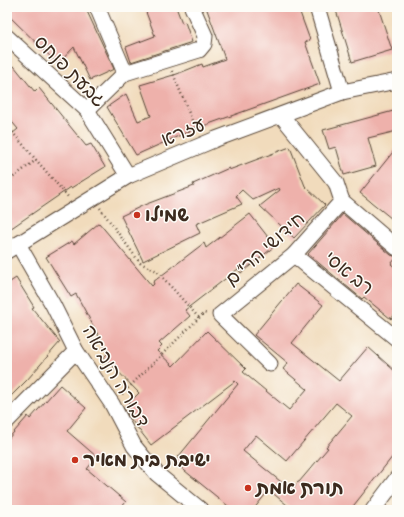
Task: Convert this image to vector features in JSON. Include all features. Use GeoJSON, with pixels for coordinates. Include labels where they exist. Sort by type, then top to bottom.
{"type":"FeatureCollection","features":[{"type":"Feature","properties":{"kind":"street"},"geometry":{"type":"LineString","coordinates":[[97,7],[125,73]]}},
{"type":"Feature","properties":{"kind":"street"},"geometry":{"type":"LineString","coordinates":[[87,110],[125,73],[199,50],[204,44],[205,36],[192,7]]}},
{"type":"Feature","properties":{"kind":"street"},"geometry":{"type":"LineString","coordinates":[[317,7],[342,92]]}},
{"type":"Feature","properties":{"kind":"street","name":"גבעת פנחס"},"geometry":{"type":"LineString","coordinates":[[10,46],[87,110],[128,176]]}},
{"type":"Feature","properties":{"kind":"street","name":"עזרא"},"geometry":{"type":"LineString","coordinates":[[13,247],[128,176],[342,92],[394,82]]}},
{"type":"Feature","properties":{"kind":"street"},"geometry":{"type":"LineString","coordinates":[[281,115],[336,183],[342,202],[397,248]]}},
{"type":"Feature","properties":{"kind":"street","name":"חידושי הרי\"ם"},"geometry":{"type":"LineString","coordinates":[[220,315],[294,255],[342,202]]}},
{"type":"Feature","properties":{"kind":"street","name":"דבורה הנביאה"},"geometry":{"type":"LineString","coordinates":[[13,247],[53,305],[76,351],[112,404],[134,446],[157,474],[201,510]]}},
{"type":"Feature","properties":{"kind":"street","name":"רב אסי"},"geometry":{"type":"LineString","coordinates":[[294,255],[397,338]]}},
{"type":"Feature","properties":{"kind":"street"},"geometry":{"type":"LineString","coordinates":[[220,315],[270,364]]}},
{"type":"Feature","properties":{"kind":"street"},"geometry":{"type":"LineString","coordinates":[[7,421],[76,351]]}},
{"type":"Feature","properties":{"kind":"street"},"geometry":{"type":"LineString","coordinates":[[373,510],[397,478]]}},
{"type":"Feature","properties":{"kind":"path"},"geometry":{"type":"LineString","coordinates":[[168,59],[202,146]]}},
{"type":"Feature","properties":{"kind":"path"},"geometry":{"type":"LineString","coordinates":[[7,126],[77,208]]}},
{"type":"Feature","properties":{"kind":"path"},"geometry":{"type":"LineString","coordinates":[[7,182],[36,160]]}},
{"type":"Feature","properties":{"kind":"path"},"geometry":{"type":"LineString","coordinates":[[93,198],[140,263],[157,271],[199,318]]}},
{"type":"Feature","properties":{"kind":"path"},"geometry":{"type":"LineString","coordinates":[[112,404],[204,313],[220,315]]}},
{"type":"Feature","properties":{"kind":"building"},"geometry":{"type":"Polygon","coordinates":[[[7,7],[85,7],[114,69],[90,80],[74,47],[58,64],[7,14],[7,7]]]}},
{"type":"Feature","properties":{"kind":"building"},"geometry":{"type":"Polygon","coordinates":[[[144,7],[176,7],[182,23],[185,22],[192,42],[131,62],[126,47],[155,36],[144,7]]]}},
{"type":"Feature","properties":{"kind":"building"},"geometry":{"type":"Polygon","coordinates":[[[206,7],[298,7],[310,40],[305,42],[320,84],[192,130],[136,155],[107,107],[126,94],[138,121],[151,116],[140,85],[177,74],[202,64],[203,67],[225,59],[206,7]]]}},
{"type":"Feature","properties":{"kind":"building"},"geometry":{"type":"Polygon","coordinates":[[[335,7],[378,7],[392,50],[352,62],[335,7]]]}},
{"type":"Feature","properties":{"kind":"building"},"geometry":{"type":"Polygon","coordinates":[[[14,66],[35,92],[39,88],[86,146],[91,144],[105,167],[71,187],[7,231],[7,138],[18,129],[7,116],[7,71],[14,66]]]}},
{"type":"Feature","properties":{"kind":"building"},"geometry":{"type":"Polygon","coordinates":[[[397,110],[397,131],[368,138],[376,166],[344,175],[336,147],[329,149],[323,130],[397,110]]]}},
{"type":"Feature","properties":{"kind":"building"},"geometry":{"type":"Polygon","coordinates":[[[290,147],[305,186],[325,205],[294,238],[260,206],[280,190],[279,188],[253,200],[242,190],[236,196],[242,204],[196,224],[200,233],[143,261],[121,216],[144,205],[194,186],[193,184],[229,168],[229,170],[290,147]]]}},
{"type":"Feature","properties":{"kind":"building"},"geometry":{"type":"Polygon","coordinates":[[[397,147],[397,223],[360,193],[397,147]]]}},
{"type":"Feature","properties":{"kind":"building"},"geometry":{"type":"Polygon","coordinates":[[[250,214],[275,246],[241,273],[238,269],[185,310],[190,316],[159,343],[162,346],[157,351],[173,366],[207,331],[246,369],[243,372],[289,410],[307,389],[283,369],[288,363],[254,335],[296,284],[323,305],[292,343],[339,381],[368,347],[397,373],[397,451],[350,510],[293,510],[269,490],[253,510],[233,510],[174,462],[238,384],[235,381],[151,445],[129,417],[124,408],[139,393],[104,357],[108,353],[76,294],[71,297],[46,257],[72,241],[74,244],[99,223],[152,286],[154,284],[153,282],[204,243],[206,248],[250,214]],[[336,403],[287,461],[256,435],[243,451],[291,490],[328,448],[326,447],[352,416],[336,403]]]}},
{"type":"Feature","properties":{"kind":"building"},"geometry":{"type":"Polygon","coordinates":[[[343,214],[391,255],[397,257],[391,264],[397,269],[397,312],[391,319],[364,297],[362,299],[308,254],[343,214]]]}},
{"type":"Feature","properties":{"kind":"building"},"geometry":{"type":"Polygon","coordinates":[[[16,278],[34,307],[32,308],[60,342],[27,380],[7,400],[7,284],[16,278]]]}},
{"type":"Feature","properties":{"kind":"building"},"geometry":{"type":"Polygon","coordinates":[[[60,385],[86,408],[67,431],[97,457],[87,469],[126,502],[119,510],[7,510],[7,440],[28,416],[30,419],[60,385]]]}},
{"type":"Feature","properties":{"kind":"place","name":"שמילו"},"geometry":{"type":"Point","coordinates":[137,215]}},
{"type":"Feature","properties":{"kind":"place","name":"ישיבת בית מאיר"},"geometry":{"type":"Point","coordinates":[75,460]}},
{"type":"Feature","properties":{"kind":"place","name":"תורת אמת"},"geometry":{"type":"Point","coordinates":[248,488]}}]}
